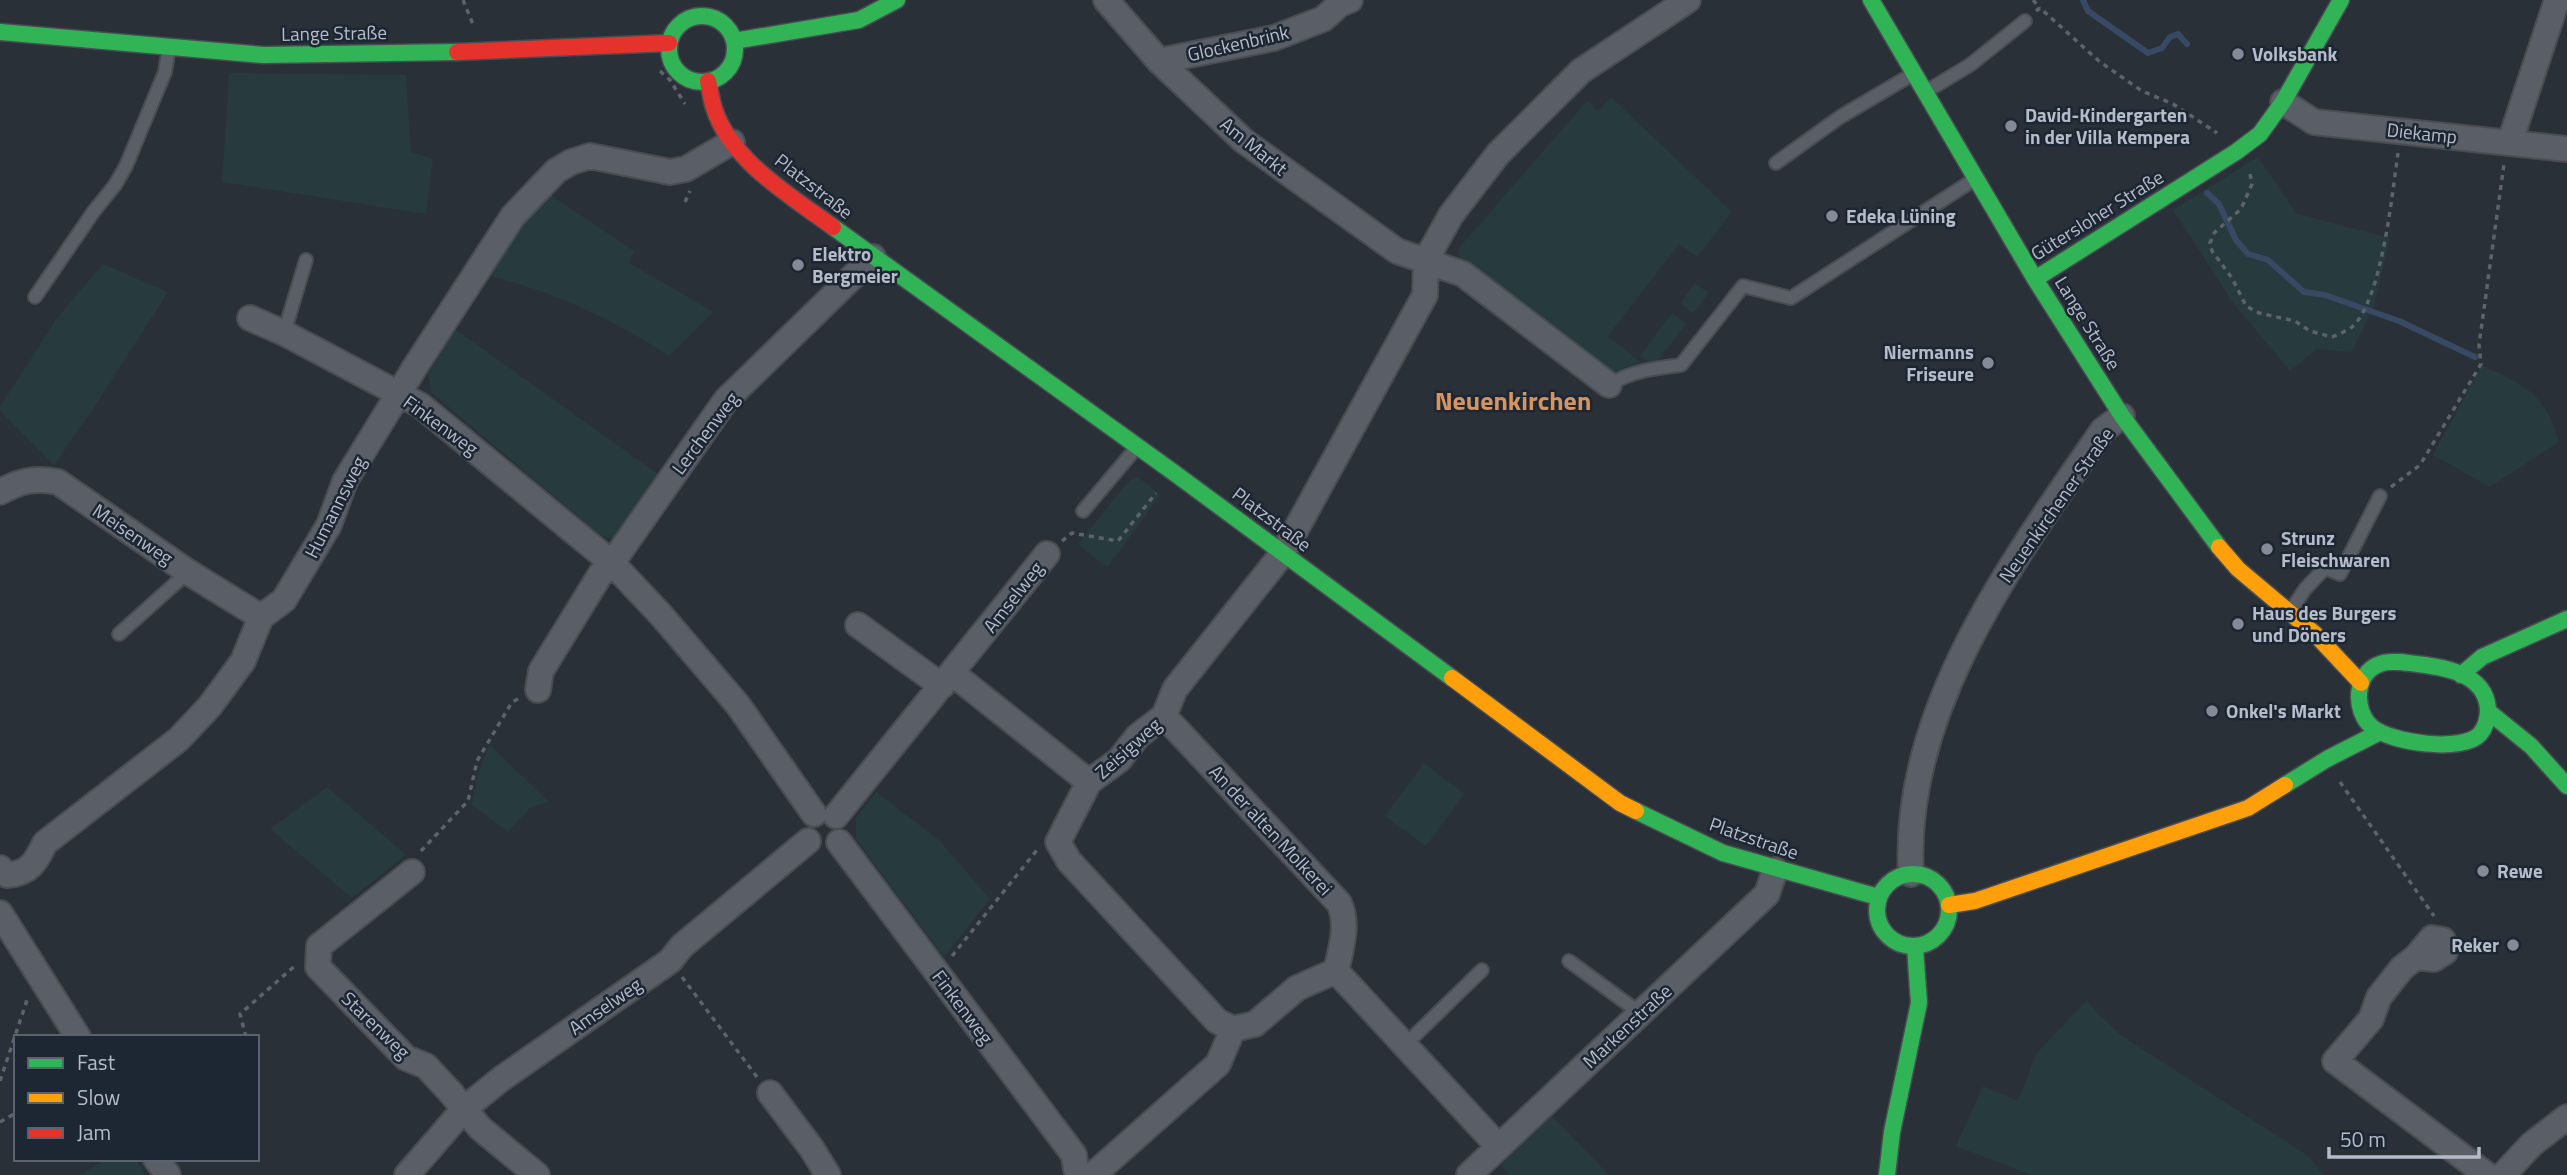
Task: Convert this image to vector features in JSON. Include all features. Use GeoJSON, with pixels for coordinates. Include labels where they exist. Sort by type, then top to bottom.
{"type":"FeatureCollection","features":[{"type":"Feature","properties":{"kind":"main road"},"geometry":{"type":"LineString","coordinates":[[734,41],[859,20],[897,0]]}},
{"type":"Feature","properties":{"kind":"main road","name":"Lange Straße"},"geometry":{"type":"LineString","coordinates":[[1871,0],[2035,279],[2122,416],[2208,534],[2238,569],[2314,633],[2361,683]]}},
{"type":"Feature","properties":{"kind":"main road","name":"Gütersloher Straße"},"geometry":{"type":"LineString","coordinates":[[2035,279],[2236,152],[2260,134],[2283,102],[2341,0]]}},
{"type":"Feature","properties":{"kind":"main road"},"geometry":{"type":"LineString","coordinates":[[694,8],[723,24],[734,41],[733,60],[725,72],[708,81],[692,80],[676,69],[670,57],[669,43],[677,26],[694,8]]}},
{"type":"Feature","properties":{"kind":"main road","name":"Lange Straße"},"geometry":{"type":"LineString","coordinates":[[0,32],[263,55],[485,51],[669,43]]}},
{"type":"Feature","properties":{"kind":"main road","name":"Platzstraße"},"geometry":{"type":"LineString","coordinates":[[708,81],[714,110],[732,142],[766,178],[1173,472],[1619,803],[1723,853],[1775,870],[1878,897]]}},
{"type":"Feature","properties":{"kind":"main road"},"geometry":{"type":"LineString","coordinates":[[2462,675],[2482,657],[2567,619]]}},
{"type":"Feature","properties":{"kind":"main road","name":"Lange Straße"},"geometry":{"type":"LineString","coordinates":[[2314,633],[2348,646]]}},
{"type":"Feature","properties":{"kind":"main road"},"geometry":{"type":"LineString","coordinates":[[2502,664],[2510,646]]}},
{"type":"Feature","properties":{"kind":"main road"},"geometry":{"type":"LineString","coordinates":[[2325,760],[2353,721],[2361,683],[2374,661],[2434,666],[2487,687],[2489,712],[2486,724],[2490,740]]}},
{"type":"Feature","properties":{"kind":"main road"},"geometry":{"type":"LineString","coordinates":[[2489,712],[2510,726],[2567,786]]}},
{"type":"Feature","properties":{"kind":"main road"},"geometry":{"type":"LineString","coordinates":[[2353,721],[2367,724],[2380,732],[2447,745],[2490,740],[2538,753]]}},
{"type":"Feature","properties":{"kind":"main road"},"geometry":{"type":"LineString","coordinates":[[1949,905],[1975,901],[2248,808],[2325,760],[2380,732]]}},
{"type":"Feature","properties":{"kind":"main road"},"geometry":{"type":"LineString","coordinates":[[1912,874],[1922,875],[1940,886],[1949,905],[1945,928],[1937,938],[1915,947],[1892,941],[1883,932],[1876,909],[1878,897],[1891,880],[1912,874]]}},
{"type":"Feature","properties":{"kind":"main road"},"geometry":{"type":"LineString","coordinates":[[1888,1175],[1892,1132],[1919,1003],[1915,947]]}},
{"type":"Feature","properties":{"kind":"street","name":"Am Markt"},"geometry":{"type":"LineString","coordinates":[[1106,0],[1159,61],[1244,141],[1397,251],[1463,274],[1609,385]]}},
{"type":"Feature","properties":{"kind":"street","name":"Glockenbrink"},"geometry":{"type":"LineString","coordinates":[[1159,61],[1275,38],[1323,19],[1339,4],[1350,0]]}},
{"type":"Feature","properties":{"kind":"street"},"geometry":{"type":"LineString","coordinates":[[1283,553],[1425,295],[1426,260],[1451,215],[1498,154],[1581,71],[1688,0]]}},
{"type":"Feature","properties":{"kind":"street"},"geometry":{"type":"LineString","coordinates":[[2508,141],[2557,0]]}},
{"type":"Feature","properties":{"kind":"street","name":"Diekamp"},"geometry":{"type":"LineString","coordinates":[[2283,102],[2314,122],[2567,149]]}},
{"type":"Feature","properties":{"kind":"street","name":"Humannsweg"},"geometry":{"type":"LineString","coordinates":[[2,877],[18,874],[36,864],[45,843],[178,739],[210,706],[243,661],[261,617],[284,600],[329,525],[345,481],[398,393],[513,216],[556,171],[571,162],[590,156],[670,172],[686,169],[732,142]]}},
{"type":"Feature","properties":{"kind":"street","name":"Lerchenweg"},"geometry":{"type":"LineString","coordinates":[[612,563],[726,400],[873,257]]}},
{"type":"Feature","properties":{"kind":"street","name":"Finkenweg"},"geometry":{"type":"LineString","coordinates":[[250,318],[420,404],[612,563],[662,615],[825,815]]}},
{"type":"Feature","properties":{"kind":"street","name":"Neuenkirchener Straße"},"geometry":{"type":"LineString","coordinates":[[1912,874],[1909,840],[1923,753],[1955,672],[2012,564],[2103,430],[2122,416]]}},
{"type":"Feature","properties":{"kind":"street","name":"Meisenweg"},"geometry":{"type":"LineString","coordinates":[[0,492],[19,481],[41,478],[58,482],[188,572],[261,617]]}},
{"type":"Feature","properties":{"kind":"street","name":"Zeisigweg"},"geometry":{"type":"LineString","coordinates":[[1058,842],[1089,782],[1119,760],[1138,736],[1164,716],[1175,689],[1283,553]]}},
{"type":"Feature","properties":{"kind":"street","name":"Amselweg"},"geometry":{"type":"LineString","coordinates":[[825,815],[947,679],[1047,554]]}},
{"type":"Feature","properties":{"kind":"street"},"geometry":{"type":"LineString","coordinates":[[538,690],[541,671],[600,575],[612,563]]}},
{"type":"Feature","properties":{"kind":"street"},"geometry":{"type":"LineString","coordinates":[[858,625],[947,679],[1089,782]]}},
{"type":"Feature","properties":{"kind":"street","name":"An der alten Molkerei"},"geometry":{"type":"LineString","coordinates":[[1164,716],[1339,903],[1343,913],[1343,944],[1336,971]]}},
{"type":"Feature","properties":{"kind":"street"},"geometry":{"type":"LineString","coordinates":[[825,815],[841,823],[839,842],[829,848],[817,848],[808,841],[805,831],[807,822],[825,815]]}},
{"type":"Feature","properties":{"kind":"street","name":"Amselweg"},"geometry":{"type":"LineString","coordinates":[[407,1175],[464,1109],[500,1079],[670,961],[682,946],[808,841]]}},
{"type":"Feature","properties":{"kind":"street","name":"Finkenweg"},"geometry":{"type":"LineString","coordinates":[[839,842],[1074,1154],[1076,1169],[1080,1175]]}},
{"type":"Feature","properties":{"kind":"street"},"geometry":{"type":"LineString","coordinates":[[1058,842],[1069,861],[1217,1021],[1233,1029],[1255,1024],[1297,988],[1336,971],[1499,1147]]}},
{"type":"Feature","properties":{"kind":"street","name":"Markenstraße"},"geometry":{"type":"LineString","coordinates":[[1469,1175],[1767,894],[1775,870]]}},
{"type":"Feature","properties":{"kind":"street"},"geometry":{"type":"LineString","coordinates":[[318,954],[319,946],[412,872]]}},
{"type":"Feature","properties":{"kind":"street"},"geometry":{"type":"LineString","coordinates":[[0,913],[77,1035]]}},
{"type":"Feature","properties":{"kind":"street"},"geometry":{"type":"LineString","coordinates":[[2437,937],[2432,938],[2416,957],[2402,968],[2379,997],[2371,1018],[2335,1061],[2487,1175]]}},
{"type":"Feature","properties":{"kind":"street","name":"Starenweg"},"geometry":{"type":"LineString","coordinates":[[318,954],[318,967],[406,1058],[426,1066],[480,1129],[537,1175]]}},
{"type":"Feature","properties":{"kind":"street"},"geometry":{"type":"LineString","coordinates":[[1093,1175],[1219,1064],[1233,1029]]}},
{"type":"Feature","properties":{"kind":"street"},"geometry":{"type":"LineString","coordinates":[[770,1093],[828,1175]]}},
{"type":"Feature","properties":{"kind":"street"},"geometry":{"type":"LineString","coordinates":[[2502,1175],[2532,1144],[2567,1116]]}},
{"type":"Feature","properties":{"kind":"lane"},"geometry":{"type":"LineString","coordinates":[[1924,93],[1970,65],[2025,21]]}},
{"type":"Feature","properties":{"kind":"lane"},"geometry":{"type":"LineString","coordinates":[[35,297],[126,166],[168,63],[169,47]]}},
{"type":"Feature","properties":{"kind":"lane"},"geometry":{"type":"LineString","coordinates":[[1776,163],[1840,117],[1913,73]]}},
{"type":"Feature","properties":{"kind":"lane"},"geometry":{"type":"LineString","coordinates":[[1609,385],[1618,379],[1650,369],[1681,365],[1743,286],[1791,298],[1975,179]]}},
{"type":"Feature","properties":{"kind":"lane"},"geometry":{"type":"LineString","coordinates":[[284,333],[306,260]]}},
{"type":"Feature","properties":{"kind":"lane"},"geometry":{"type":"LineString","coordinates":[[1083,511],[1137,446]]}},
{"type":"Feature","properties":{"kind":"lane"},"geometry":{"type":"LineString","coordinates":[[2290,612],[2305,589],[2325,568],[2340,574],[2380,496]]}},
{"type":"Feature","properties":{"kind":"lane"},"geometry":{"type":"LineString","coordinates":[[119,634],[188,572]]}},
{"type":"Feature","properties":{"kind":"lane"},"geometry":{"type":"LineString","coordinates":[[1569,961],[1640,1013]]}},
{"type":"Feature","properties":{"kind":"lane"},"geometry":{"type":"LineString","coordinates":[[1405,1045],[1482,970]]}},
{"type":"Feature","properties":{"kind":"path"},"geometry":{"type":"LineString","coordinates":[[2034,0],[2100,62],[2142,91],[2174,104],[2224,138],[2236,152],[2252,178],[2252,184],[2241,209],[2221,224],[2210,243],[2212,251],[2232,278],[2246,306],[2259,313],[2295,321],[2324,336],[2332,337],[2352,327],[2359,318],[2379,272],[2402,131]]}},
{"type":"Feature","properties":{"kind":"path"},"geometry":{"type":"LineString","coordinates":[[2025,21],[2040,8]]}},
{"type":"Feature","properties":{"kind":"path"},"geometry":{"type":"LineString","coordinates":[[2380,496],[2420,465],[2482,364],[2479,345],[2508,141]]}},
{"type":"Feature","properties":{"kind":"path"},"geometry":{"type":"LineString","coordinates":[[1047,554],[1072,533],[1118,541],[1173,472]]}},
{"type":"Feature","properties":{"kind":"path"},"geometry":{"type":"LineString","coordinates":[[412,872],[418,854],[468,801],[477,761],[512,702],[538,690]]}},
{"type":"Feature","properties":{"kind":"path"},"geometry":{"type":"LineString","coordinates":[[2325,760],[2438,921],[2437,937]]}},
{"type":"Feature","properties":{"kind":"path"},"geometry":{"type":"LineString","coordinates":[[937,974],[1039,847],[1058,842]]}},
{"type":"Feature","properties":{"kind":"path"},"geometry":{"type":"LineString","coordinates":[[245,1035],[240,1014],[306,956],[318,954]]}},
{"type":"Feature","properties":{"kind":"path"},"geometry":{"type":"LineString","coordinates":[[670,961],[770,1093]]}},
{"type":"Feature","properties":{"kind":"path"},"geometry":{"type":"LineString","coordinates":[[15,1035],[37,971]]}},
{"type":"Feature","properties":{"kind":"path"},"geometry":{"type":"LineString","coordinates":[[0,1081],[14,1039]]}},
{"type":"Feature","properties":{"kind":"green space"},"geometry":{"type":"Polygon","coordinates":[[[229,73],[406,75],[411,152],[433,159],[426,214],[222,182],[229,73]]]}},
{"type":"Feature","properties":{"kind":"green space"},"geometry":{"type":"Polygon","coordinates":[[[1611,97],[1732,212],[1697,257],[1679,244],[1608,336],[1640,362],[1610,373],[1459,262],[1458,249],[1587,101],[1598,111],[1611,97]]]}},
{"type":"Feature","properties":{"kind":"green space"},"geometry":{"type":"Polygon","coordinates":[[[2258,157],[2297,214],[2390,238],[2374,306],[2351,352],[2317,349],[2290,371],[2234,304],[2173,210],[2258,157]]]}},
{"type":"Feature","properties":{"kind":"green space"},"geometry":{"type":"Polygon","coordinates":[[[549,194],[634,251],[629,263],[714,312],[669,356],[604,318],[535,289],[487,275],[509,237],[549,194]]]}},
{"type":"Feature","properties":{"kind":"green space"},"geometry":{"type":"Polygon","coordinates":[[[103,264],[168,292],[54,465],[0,411],[0,407],[57,318],[103,264]]]}},
{"type":"Feature","properties":{"kind":"green space"},"geometry":{"type":"Polygon","coordinates":[[[1695,283],[1709,293],[1693,313],[1680,303],[1695,283]]]}},
{"type":"Feature","properties":{"kind":"green space"},"geometry":{"type":"Polygon","coordinates":[[[1672,313],[1686,324],[1654,366],[1640,356],[1672,313]]]}},
{"type":"Feature","properties":{"kind":"green space"},"geometry":{"type":"Polygon","coordinates":[[[455,329],[665,479],[615,540],[601,536],[431,392],[428,375],[455,329]]]}},
{"type":"Feature","properties":{"kind":"green space"},"geometry":{"type":"Polygon","coordinates":[[[2482,365],[2511,379],[2540,401],[2559,442],[2490,487],[2433,455],[2482,365]]]}},
{"type":"Feature","properties":{"kind":"green space"},"geometry":{"type":"Polygon","coordinates":[[[1138,477],[1160,495],[1107,568],[1078,544],[1124,487],[1138,477]]]}},
{"type":"Feature","properties":{"kind":"green space"},"geometry":{"type":"Polygon","coordinates":[[[490,745],[549,802],[530,808],[508,832],[471,804],[482,762],[490,745]]]}},
{"type":"Feature","properties":{"kind":"green space"},"geometry":{"type":"Polygon","coordinates":[[[1424,763],[1464,794],[1426,846],[1385,816],[1424,763]]]}},
{"type":"Feature","properties":{"kind":"green space"},"geometry":{"type":"Polygon","coordinates":[[[327,787],[406,855],[352,898],[270,829],[327,787]]]}},
{"type":"Feature","properties":{"kind":"green space"},"geometry":{"type":"Polygon","coordinates":[[[876,792],[939,840],[990,899],[944,957],[856,839],[856,818],[876,792]]]}},
{"type":"Feature","properties":{"kind":"green space"},"geometry":{"type":"Polygon","coordinates":[[[2087,1000],[2122,1036],[2307,1155],[2324,1175],[2031,1175],[1956,1146],[1983,1086],[2018,1101],[2036,1054],[2087,1000]]]}},
{"type":"Feature","properties":{"kind":"green space"},"geometry":{"type":"Polygon","coordinates":[[[1552,1116],[1609,1175],[1510,1175],[1501,1165],[1552,1116]]]}},
{"type":"Feature","properties":{"kind":"green space"},"geometry":{"type":"Polygon","coordinates":[[[103,1161],[137,1161],[145,1175],[80,1175],[103,1161]]]}},
{"type":"Feature","properties":{"kind":"waterway"},"geometry":{"type":"LineString","coordinates":[[2083,0],[2088,11],[2148,53],[2162,48],[2170,37],[2178,34],[2187,44]]}},
{"type":"Feature","properties":{"kind":"waterway"},"geometry":{"type":"LineString","coordinates":[[2207,193],[2219,204],[2236,240],[2248,254],[2268,260],[2304,292],[2325,295],[2399,321],[2475,357]]}},
{"type":"Feature","properties":{"kind":"traffic: fast"},"geometry":{"type":"LineString","coordinates":[[734,41],[859,20],[897,0]]}},
{"type":"Feature","properties":{"kind":"traffic: fast"},"geometry":{"type":"LineString","coordinates":[[1871,0],[2035,279],[2122,416],[2219,547]]}},
{"type":"Feature","properties":{"kind":"traffic: fast"},"geometry":{"type":"LineString","coordinates":[[2035,279],[2236,152],[2260,134],[2283,102],[2341,0]]}},
{"type":"Feature","properties":{"kind":"traffic: fast"},"geometry":{"type":"LineString","coordinates":[[702,16],[715,19],[725,26],[732,36],[735,49],[732,62],[725,72],[715,79],[702,82],[689,79],[679,72],[672,62],[669,49],[672,36],[679,26],[689,19],[702,16]]}},
{"type":"Feature","properties":{"kind":"traffic: fast"},"geometry":{"type":"LineString","coordinates":[[0,32],[263,55],[457,52]]}},
{"type":"Feature","properties":{"kind":"traffic: fast"},"geometry":{"type":"LineString","coordinates":[[833,227],[1173,472],[1452,678]]}},
{"type":"Feature","properties":{"kind":"traffic: fast"},"geometry":{"type":"LineString","coordinates":[[2461,675],[2482,657],[2567,619]]}},
{"type":"Feature","properties":{"kind":"traffic: fast"},"geometry":{"type":"LineString","coordinates":[[2385,662],[2401,662],[2455,672],[2478,685],[2485,695],[2488,709],[2480,734],[2459,743],[2427,744],[2394,738],[2372,727],[2359,702],[2365,675],[2385,662]]}},
{"type":"Feature","properties":{"kind":"traffic: fast"},"geometry":{"type":"LineString","coordinates":[[2489,712],[2531,746],[2567,786]]}},
{"type":"Feature","properties":{"kind":"traffic: fast"},"geometry":{"type":"LineString","coordinates":[[2285,785],[2327,759],[2380,732]]}},
{"type":"Feature","properties":{"kind":"traffic: fast"},"geometry":{"type":"LineString","coordinates":[[1636,811],[1723,853],[1878,897]]}},
{"type":"Feature","properties":{"kind":"traffic: fast"},"geometry":{"type":"LineString","coordinates":[[1920,874],[1939,884],[1947,896],[1949,910],[1947,924],[1939,936],[1927,944],[1906,946],[1887,936],[1879,924],[1877,903],[1887,884],[1899,876],[1920,874]]}},
{"type":"Feature","properties":{"kind":"traffic: fast"},"geometry":{"type":"LineString","coordinates":[[1887,1175],[1892,1132],[1919,1003],[1915,947]]}},
{"type":"Feature","properties":{"kind":"traffic: slow"},"geometry":{"type":"LineString","coordinates":[[2219,547],[2238,569],[2314,633],[2361,683]]}},
{"type":"Feature","properties":{"kind":"traffic: slow"},"geometry":{"type":"LineString","coordinates":[[1452,678],[1620,803],[1636,811]]}},
{"type":"Feature","properties":{"kind":"traffic: slow"},"geometry":{"type":"LineString","coordinates":[[1949,905],[1975,901],[2248,808],[2285,785]]}},
{"type":"Feature","properties":{"kind":"traffic: jam"},"geometry":{"type":"LineString","coordinates":[[457,52],[669,43]]}},
{"type":"Feature","properties":{"kind":"traffic: jam"},"geometry":{"type":"LineString","coordinates":[[708,81],[714,108],[722,127],[748,161],[833,227]]}},
{"type":"Feature","properties":{"kind":"place","name":"Volksbank"},"geometry":{"type":"Point","coordinates":[2238,54]}},
{"type":"Feature","properties":{"kind":"place","name":"David-Kindergarten in der Villa Kempera"},"geometry":{"type":"Point","coordinates":[2011,126]}},
{"type":"Feature","properties":{"kind":"place","name":"Edeka Lüning"},"geometry":{"type":"Point","coordinates":[1832,216]}},
{"type":"Feature","properties":{"kind":"place","name":"Elektro Bergmeier"},"geometry":{"type":"Point","coordinates":[798,265]}},
{"type":"Feature","properties":{"kind":"place","name":"Niermanns Friseure"},"geometry":{"type":"Point","coordinates":[1988,363]}},
{"type":"Feature","properties":{"kind":"place","name":"Strunz Fleischwaren"},"geometry":{"type":"Point","coordinates":[2267,549]}},
{"type":"Feature","properties":{"kind":"place","name":"Haus des Burgers und Döners"},"geometry":{"type":"Point","coordinates":[2238,624]}},
{"type":"Feature","properties":{"kind":"place","name":"Onkel's Markt"},"geometry":{"type":"Point","coordinates":[2212,711]}},
{"type":"Feature","properties":{"kind":"place","name":"Rewe"},"geometry":{"type":"Point","coordinates":[2483,871]}},
{"type":"Feature","properties":{"kind":"place","name":"Reker"},"geometry":{"type":"Point","coordinates":[2513,945]}},
{"type":"Feature","properties":{"kind":"district","name":"Neuenkirchen"},"geometry":{"type":"Point","coordinates":[1513,401]}}]}
